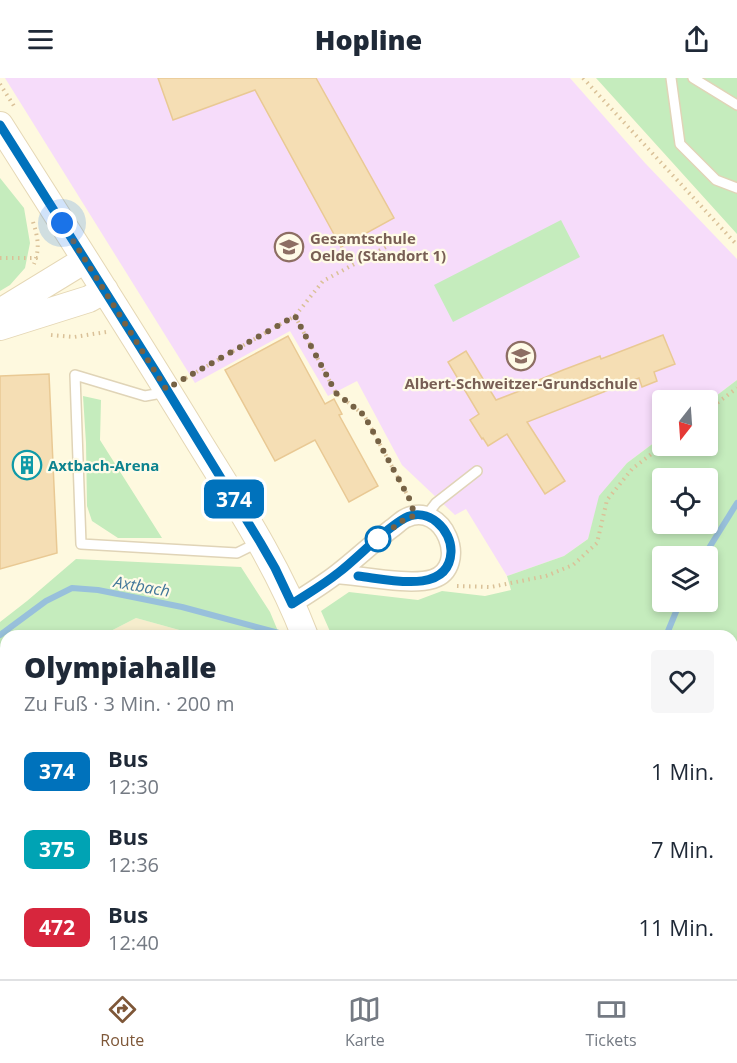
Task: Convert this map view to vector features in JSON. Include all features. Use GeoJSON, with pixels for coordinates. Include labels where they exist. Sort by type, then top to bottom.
{"type":"FeatureCollection","features":[{"type":"Feature","properties":{"kind":"street"},"geometry":{"type":"LineString","coordinates":[[0,125],[105,290],[260,542],[275,568],[300,623],[337,574],[406,518],[420,516],[436,521],[445,530],[450,541],[451,555],[447,567],[436,578],[419,582],[337,574]]}},
{"type":"Feature","properties":{"kind":"street"},"geometry":{"type":"LineString","coordinates":[[0,312],[85,260]]}},
{"type":"Feature","properties":{"kind":"street"},"geometry":{"type":"LineString","coordinates":[[0,327],[89,299],[105,290]]}},
{"type":"Feature","properties":{"kind":"lane"},"geometry":{"type":"LineString","coordinates":[[671,78],[680,144],[716,180],[737,188]]}},
{"type":"Feature","properties":{"kind":"lane"},"geometry":{"type":"LineString","coordinates":[[693,78],[737,105]]}},
{"type":"Feature","properties":{"kind":"lane"},"geometry":{"type":"LineString","coordinates":[[166,389],[145,396],[75,375],[81,544],[237,553],[260,542]]}},
{"type":"Feature","properties":{"kind":"lane"},"geometry":{"type":"LineString","coordinates":[[420,516],[477,471]]}},
{"type":"Feature","properties":{"kind":"path"},"geometry":{"type":"LineString","coordinates":[[583,78],[737,245]]}},
{"type":"Feature","properties":{"kind":"path"},"geometry":{"type":"LineString","coordinates":[[31,273],[37,257],[38,240],[32,216]]}},
{"type":"Feature","properties":{"kind":"path"},"geometry":{"type":"LineString","coordinates":[[166,389],[295,316],[323,281],[410,234]]}},
{"type":"Feature","properties":{"kind":"path"},"geometry":{"type":"LineString","coordinates":[[0,258],[37,257]]}},
{"type":"Feature","properties":{"kind":"path"},"geometry":{"type":"LineString","coordinates":[[295,316],[336,393],[364,415],[420,516]]}},
{"type":"Feature","properties":{"kind":"path"},"geometry":{"type":"LineString","coordinates":[[718,402],[737,388]]}},
{"type":"Feature","properties":{"kind":"path"},"geometry":{"type":"LineString","coordinates":[[436,578],[452,585],[491,587],[546,576],[573,565],[597,543],[607,500],[632,469],[652,454]]}},
{"type":"Feature","properties":{"kind":"shaded area"},"geometry":{"type":"Polygon","coordinates":[[[5,78],[570,78],[645,163],[737,259],[737,380],[718,394],[718,390],[652,390],[652,444],[627,463],[600,496],[588,539],[564,556],[507,576],[466,509],[455,515],[402,465],[357,381],[328,396],[290,331],[195,383],[5,78]]]}},
{"type":"Feature","properties":{"kind":"shaded area"},"geometry":{"type":"Polygon","coordinates":[[[136,618],[179,630],[113,630],[136,618]]]}},
{"type":"Feature","properties":{"kind":"green space"},"geometry":{"type":"Polygon","coordinates":[[[596,78],[737,78],[737,234],[596,78]]]}},
{"type":"Feature","properties":{"kind":"green space"},"geometry":{"type":"Polygon","coordinates":[[[0,178],[24,208],[30,243],[25,268],[10,285],[0,291],[0,178]]]}},
{"type":"Feature","properties":{"kind":"green space"},"geometry":{"type":"Polygon","coordinates":[[[561,220],[580,257],[453,322],[434,285],[561,220]]]}},
{"type":"Feature","properties":{"kind":"green space"},"geometry":{"type":"Polygon","coordinates":[[[737,380],[737,630],[329,630],[321,611],[349,592],[418,600],[442,591],[485,596],[511,590],[507,576],[564,556],[588,539],[599,496],[627,463],[652,444],[652,456],[718,456],[718,394],[737,380]]]}},
{"type":"Feature","properties":{"kind":"green space"},"geometry":{"type":"Polygon","coordinates":[[[83,396],[101,400],[100,440],[162,538],[118,538],[92,521],[87,506],[83,396]]]}},
{"type":"Feature","properties":{"kind":"green space"},"geometry":{"type":"Polygon","coordinates":[[[76,559],[241,567],[270,612],[278,630],[179,630],[136,618],[113,630],[0,630],[0,622],[76,559]]]}},
{"type":"Feature","properties":{"kind":"building"},"geometry":{"type":"Polygon","coordinates":[[[158,78],[316,78],[394,218],[341,247],[255,90],[173,120],[158,78]]]}},
{"type":"Feature","properties":{"kind":"building"},"geometry":{"type":"Polygon","coordinates":[[[663,335],[675,364],[654,372],[657,381],[642,387],[639,378],[527,422],[565,481],[545,494],[507,434],[488,446],[482,439],[470,420],[479,414],[448,362],[466,351],[496,400],[535,385],[534,382],[563,370],[600,356],[601,359],[663,335]]]}},
{"type":"Feature","properties":{"kind":"building"},"geometry":{"type":"Polygon","coordinates":[[[288,336],[325,404],[334,399],[342,414],[339,415],[378,486],[349,502],[315,440],[275,461],[225,370],[288,336]]]}},
{"type":"Feature","properties":{"kind":"building","name":"Axtbach-Arena"},"geometry":{"type":"Polygon","coordinates":[[[49,374],[57,553],[0,569],[0,376],[49,374]]]}},
{"type":"Feature","properties":{"kind":"waterway","name":"Axtbach"},"geometry":{"type":"LineString","coordinates":[[710,546],[737,503]]}},
{"type":"Feature","properties":{"kind":"waterway","name":"Axtbach"},"geometry":{"type":"LineString","coordinates":[[7,630],[46,601],[72,588],[98,590],[182,607],[268,630]]}},
{"type":"Feature","properties":{"kind":"waterway","name":"Axtbach"},"geometry":{"type":"LineString","coordinates":[[668,630],[676,612]]}},
{"type":"Feature","properties":{"kind":"bus line","name":"374"},"geometry":{"type":"LineString","coordinates":[[0,125],[260,542],[292,604],[337,574],[406,518],[426,516],[436,521],[445,530],[450,541],[451,555],[447,567],[436,578],[419,582],[358,576]]}},
{"type":"Feature","properties":{"kind":"place","name":"Gesamtschule Oelde (Standort 1)"},"geometry":{"type":"Point","coordinates":[289,247]}},
{"type":"Feature","properties":{"kind":"place","name":"Albert-Schweitzer-Grundschule"},"geometry":{"type":"Point","coordinates":[521,356]}},
{"type":"Feature","properties":{"kind":"place","name":"Axtbach-Arena"},"geometry":{"type":"Point","coordinates":[27,465]}},
{"type":"Feature","properties":{"kind":"route"},"geometry":{"type":"LineString","coordinates":[[62,223],[166,389],[295,316],[336,393],[364,415],[410,500],[415,516],[406,518],[378,539]]}}]}
